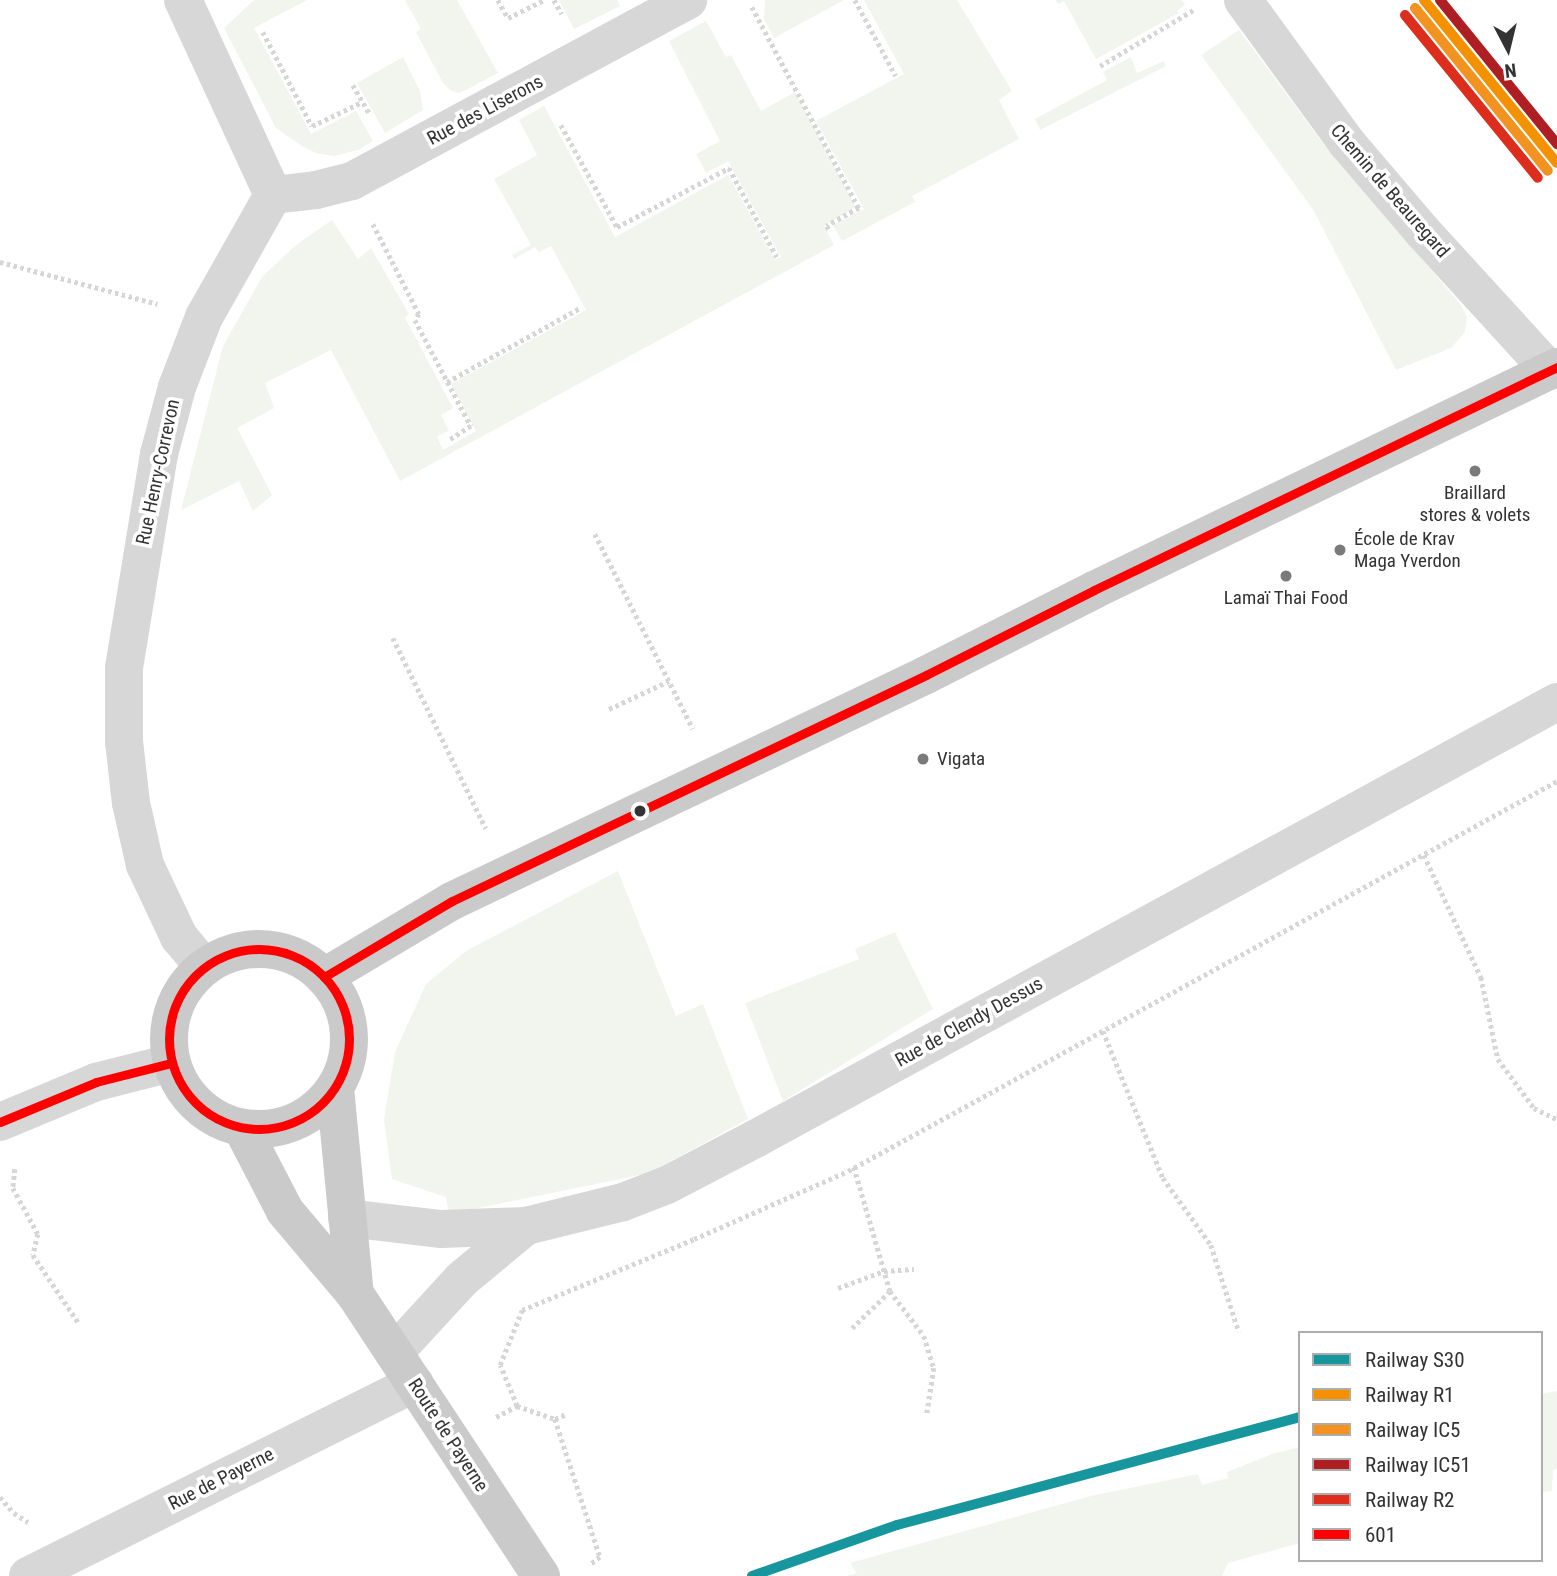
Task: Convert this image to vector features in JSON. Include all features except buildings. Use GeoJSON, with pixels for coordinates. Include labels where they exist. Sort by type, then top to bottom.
{"type":"FeatureCollection","features":[{"type":"Feature","properties":{"kind":"main road"},"geometry":{"type":"LineString","coordinates":[[324,977],[452,901],[926,675],[1094,590],[1553,369]]}},
{"type":"Feature","properties":{"kind":"main road"},"geometry":{"type":"LineString","coordinates":[[253,950],[279,951],[303,961],[324,977],[341,1002],[349,1031],[347,1060],[335,1088],[317,1108],[295,1122],[269,1129],[242,1128],[211,1116],[186,1094],[171,1063],[168,1037],[173,1010],[186,986],[204,967],[228,955],[253,950]]}},
{"type":"Feature","properties":{"kind":"main road","name":"Route de Payerne"},"geometry":{"type":"LineString","coordinates":[[335,1088],[355,1294]]}},
{"type":"Feature","properties":{"kind":"main road","name":"Route de Payerne"},"geometry":{"type":"LineString","coordinates":[[242,1128],[285,1212],[355,1294],[541,1576]]}},
{"type":"Feature","properties":{"kind":"street"},"geometry":{"type":"LineString","coordinates":[[183,0],[273,195]]}},
{"type":"Feature","properties":{"kind":"street","name":"Rue des Liserons"},"geometry":{"type":"LineString","coordinates":[[273,195],[316,190],[352,181],[688,0]]}},
{"type":"Feature","properties":{"kind":"street","name":"Chemin de Beauregard"},"geometry":{"type":"LineString","coordinates":[[1243,0],[1347,143],[1423,232],[1553,369]]}},
{"type":"Feature","properties":{"kind":"street","name":"Rue Henry-Correvon"},"geometry":{"type":"LineString","coordinates":[[204,967],[179,937],[145,865],[131,803],[124,741],[124,668],[159,454],[177,387],[204,317],[273,195]]}},
{"type":"Feature","properties":{"kind":"street","name":"Rue de Clendy Dessus"},"geometry":{"type":"LineString","coordinates":[[347,1218],[441,1229],[526,1227],[623,1202],[667,1185],[1557,702]]}},
{"type":"Feature","properties":{"kind":"street"},"geometry":{"type":"LineString","coordinates":[[0,1122],[96,1082],[171,1063]]}},
{"type":"Feature","properties":{"kind":"street"},"geometry":{"type":"LineString","coordinates":[[404,1368],[462,1279],[526,1227]]}},
{"type":"Feature","properties":{"kind":"street","name":"Rue de Payerne"},"geometry":{"type":"LineString","coordinates":[[28,1576],[404,1368]]}},
{"type":"Feature","properties":{"kind":"path"},"geometry":{"type":"LineString","coordinates":[[498,0],[508,18],[544,0]]}},
{"type":"Feature","properties":{"kind":"path"},"geometry":{"type":"LineString","coordinates":[[855,0],[896,76]]}},
{"type":"Feature","properties":{"kind":"path"},"geometry":{"type":"LineString","coordinates":[[752,7],[859,208],[827,226],[830,232]]}},
{"type":"Feature","properties":{"kind":"path"},"geometry":{"type":"LineString","coordinates":[[1100,66],[1200,7]]}},
{"type":"Feature","properties":{"kind":"path"},"geometry":{"type":"LineString","coordinates":[[263,32],[312,126],[362,102]]}},
{"type":"Feature","properties":{"kind":"path"},"geometry":{"type":"LineString","coordinates":[[537,81],[617,227],[729,168],[777,257]]}},
{"type":"Feature","properties":{"kind":"path"},"geometry":{"type":"LineString","coordinates":[[352,181],[419,314],[415,320],[471,426],[448,441]]}},
{"type":"Feature","properties":{"kind":"path"},"geometry":{"type":"LineString","coordinates":[[0,262],[204,317]]}},
{"type":"Feature","properties":{"kind":"path"},"geometry":{"type":"LineString","coordinates":[[447,382],[580,308]]}},
{"type":"Feature","properties":{"kind":"path"},"geometry":{"type":"LineString","coordinates":[[594,534],[693,729]]}},
{"type":"Feature","properties":{"kind":"path"},"geometry":{"type":"LineString","coordinates":[[393,638],[486,830]]}},
{"type":"Feature","properties":{"kind":"path"},"geometry":{"type":"LineString","coordinates":[[609,709],[669,681]]}},
{"type":"Feature","properties":{"kind":"path"},"geometry":{"type":"LineString","coordinates":[[517,1406],[500,1365],[522,1310],[694,1239],[854,1167],[1557,780]]}},
{"type":"Feature","properties":{"kind":"path"},"geometry":{"type":"LineString","coordinates":[[1424,855],[1481,977],[1498,1059],[1534,1108],[1557,1119]]}},
{"type":"Feature","properties":{"kind":"path"},"geometry":{"type":"LineString","coordinates":[[1103,1031],[1163,1178],[1211,1245],[1239,1332]]}},
{"type":"Feature","properties":{"kind":"path"},"geometry":{"type":"LineString","coordinates":[[16,1161],[13,1188],[38,1234],[33,1255],[78,1322]]}},
{"type":"Feature","properties":{"kind":"path"},"geometry":{"type":"LineString","coordinates":[[854,1167],[890,1291],[924,1336],[934,1368],[927,1414]]}},
{"type":"Feature","properties":{"kind":"path"},"geometry":{"type":"LineString","coordinates":[[838,1288],[884,1271],[914,1269]]}},
{"type":"Feature","properties":{"kind":"path"},"geometry":{"type":"LineString","coordinates":[[852,1328],[890,1291]]}},
{"type":"Feature","properties":{"kind":"path"},"geometry":{"type":"LineString","coordinates":[[494,1418],[517,1406],[555,1419],[566,1414]]}},
{"type":"Feature","properties":{"kind":"path"},"geometry":{"type":"LineString","coordinates":[[555,1419],[600,1557],[584,1569]]}},
{"type":"Feature","properties":{"kind":"shaded area"},"geometry":{"type":"Polygon","coordinates":[[[254,0],[307,0],[254,28],[311,134],[356,111],[373,141],[358,150],[334,156],[316,153],[276,128],[224,28],[254,0]]]}},
{"type":"Feature","properties":{"kind":"shaded area"},"geometry":{"type":"Polygon","coordinates":[[[405,0],[457,0],[498,73],[458,93],[450,90],[443,83],[416,32],[421,29],[405,0]]]}},
{"type":"Feature","properties":{"kind":"shaded area"},"geometry":{"type":"Polygon","coordinates":[[[559,0],[617,0],[620,6],[574,29],[559,0]]]}},
{"type":"Feature","properties":{"kind":"shaded area"},"geometry":{"type":"Polygon","coordinates":[[[765,0],[844,0],[774,38],[764,20],[765,0]]]}},
{"type":"Feature","properties":{"kind":"shaded area"},"geometry":{"type":"Polygon","coordinates":[[[864,0],[957,0],[1012,91],[999,100],[1019,139],[912,196],[915,202],[842,241],[833,225],[864,209],[816,121],[904,74],[864,0]]]}},
{"type":"Feature","properties":{"kind":"shaded area"},"geometry":{"type":"Polygon","coordinates":[[[1055,0],[1182,0],[1185,5],[1177,11],[1179,13],[1096,59],[1064,1],[1058,4],[1055,0]]]}},
{"type":"Feature","properties":{"kind":"shaded area"},"geometry":{"type":"Polygon","coordinates":[[[706,21],[726,57],[731,55],[761,111],[795,92],[856,207],[824,226],[834,245],[400,481],[331,350],[265,383],[274,408],[237,428],[272,495],[253,511],[239,481],[181,510],[223,346],[262,277],[296,245],[332,220],[358,259],[371,248],[409,314],[405,318],[453,408],[441,415],[449,431],[437,436],[443,450],[476,431],[451,384],[586,310],[551,246],[539,252],[535,247],[514,259],[512,255],[531,245],[494,179],[537,155],[519,120],[544,106],[615,237],[728,175],[775,260],[781,257],[728,161],[706,173],[696,154],[720,141],[669,41],[706,21]]]}},
{"type":"Feature","properties":{"kind":"shaded area"},"geometry":{"type":"Polygon","coordinates":[[[1239,30],[1322,142],[1461,305],[1467,317],[1465,332],[1451,348],[1396,370],[1314,211],[1201,55],[1239,30]]]}},
{"type":"Feature","properties":{"kind":"shaded area"},"geometry":{"type":"Polygon","coordinates":[[[403,57],[420,91],[423,110],[385,133],[357,83],[403,57]]]}},
{"type":"Feature","properties":{"kind":"shaded area"},"geometry":{"type":"Polygon","coordinates":[[[1131,57],[1137,73],[1164,61],[1166,66],[1040,130],[1035,119],[1107,80],[1103,72],[1131,57]]]}},
{"type":"Feature","properties":{"kind":"shaded area"},"geometry":{"type":"Polygon","coordinates":[[[618,871],[676,1016],[703,1004],[748,1119],[649,1173],[449,1214],[446,1197],[392,1179],[384,1120],[395,1052],[426,984],[466,951],[618,871]]]}},
{"type":"Feature","properties":{"kind":"shaded area"},"geometry":{"type":"Polygon","coordinates":[[[895,932],[933,1009],[783,1101],[745,1003],[859,959],[855,949],[895,932]]]}},
{"type":"Feature","properties":{"kind":"shaded area"},"geometry":{"type":"Polygon","coordinates":[[[1557,1391],[1557,1469],[1553,1470],[1552,1491],[1543,1492],[1543,1394],[1557,1391]]]}},
{"type":"Feature","properties":{"kind":"shaded area"},"geometry":{"type":"Polygon","coordinates":[[[1298,1448],[1298,1544],[1228,1563],[1222,1576],[847,1576],[857,1573],[850,1563],[1091,1496],[1198,1474],[1202,1485],[1228,1478],[1227,1472],[1272,1454],[1298,1448]]]}},
{"type":"Feature","properties":{"kind":"rail line","name":"R1"},"geometry":{"type":"LineString","coordinates":[[1424,0],[1557,163]]}},
{"type":"Feature","properties":{"kind":"rail line","name":"IC51"},"geometry":{"type":"LineString","coordinates":[[1440,0],[1557,144]]}},
{"type":"Feature","properties":{"kind":"rail line","name":"IC5"},"geometry":{"type":"LineString","coordinates":[[1415,8],[1548,171]]}},
{"type":"Feature","properties":{"kind":"rail line","name":"R2"},"geometry":{"type":"LineString","coordinates":[[1405,15],[1538,178]]}},
{"type":"Feature","properties":{"kind":"rail line","name":"S30"},"geometry":{"type":"LineString","coordinates":[[752,1576],[897,1525],[1298,1418]]}},
{"type":"Feature","properties":{"kind":"transit line","name":"601"},"geometry":{"type":"LineString","coordinates":[[324,977],[452,901],[926,675],[1094,590],[1557,367]]}},
{"type":"Feature","properties":{"kind":"transit line","name":"601"},"geometry":{"type":"LineString","coordinates":[[259,949],[293,956],[309,964],[322,976],[334,989],[342,1005],[349,1039],[342,1073],[334,1089],[322,1102],[309,1114],[293,1122],[259,1129],[225,1122],[209,1114],[196,1102],[184,1089],[176,1073],[169,1039],[176,1005],[184,989],[196,976],[209,964],[225,956],[259,949]]}},
{"type":"Feature","properties":{"kind":"transit line","name":"601"},"geometry":{"type":"LineString","coordinates":[[0,1122],[96,1082],[171,1063]]}},
{"type":"Feature","properties":{"kind":"place","name":"Braillard stores & volets"},"geometry":{"type":"Point","coordinates":[1475,471]}},
{"type":"Feature","properties":{"kind":"place","name":"École de Krav Maga Yverdon"},"geometry":{"type":"Point","coordinates":[1340,550]}},
{"type":"Feature","properties":{"kind":"place","name":"Lamaï Thai Food"},"geometry":{"type":"Point","coordinates":[1286,576]}},
{"type":"Feature","properties":{"kind":"place","name":"Vigata"},"geometry":{"type":"Point","coordinates":[923,759]}}]}
